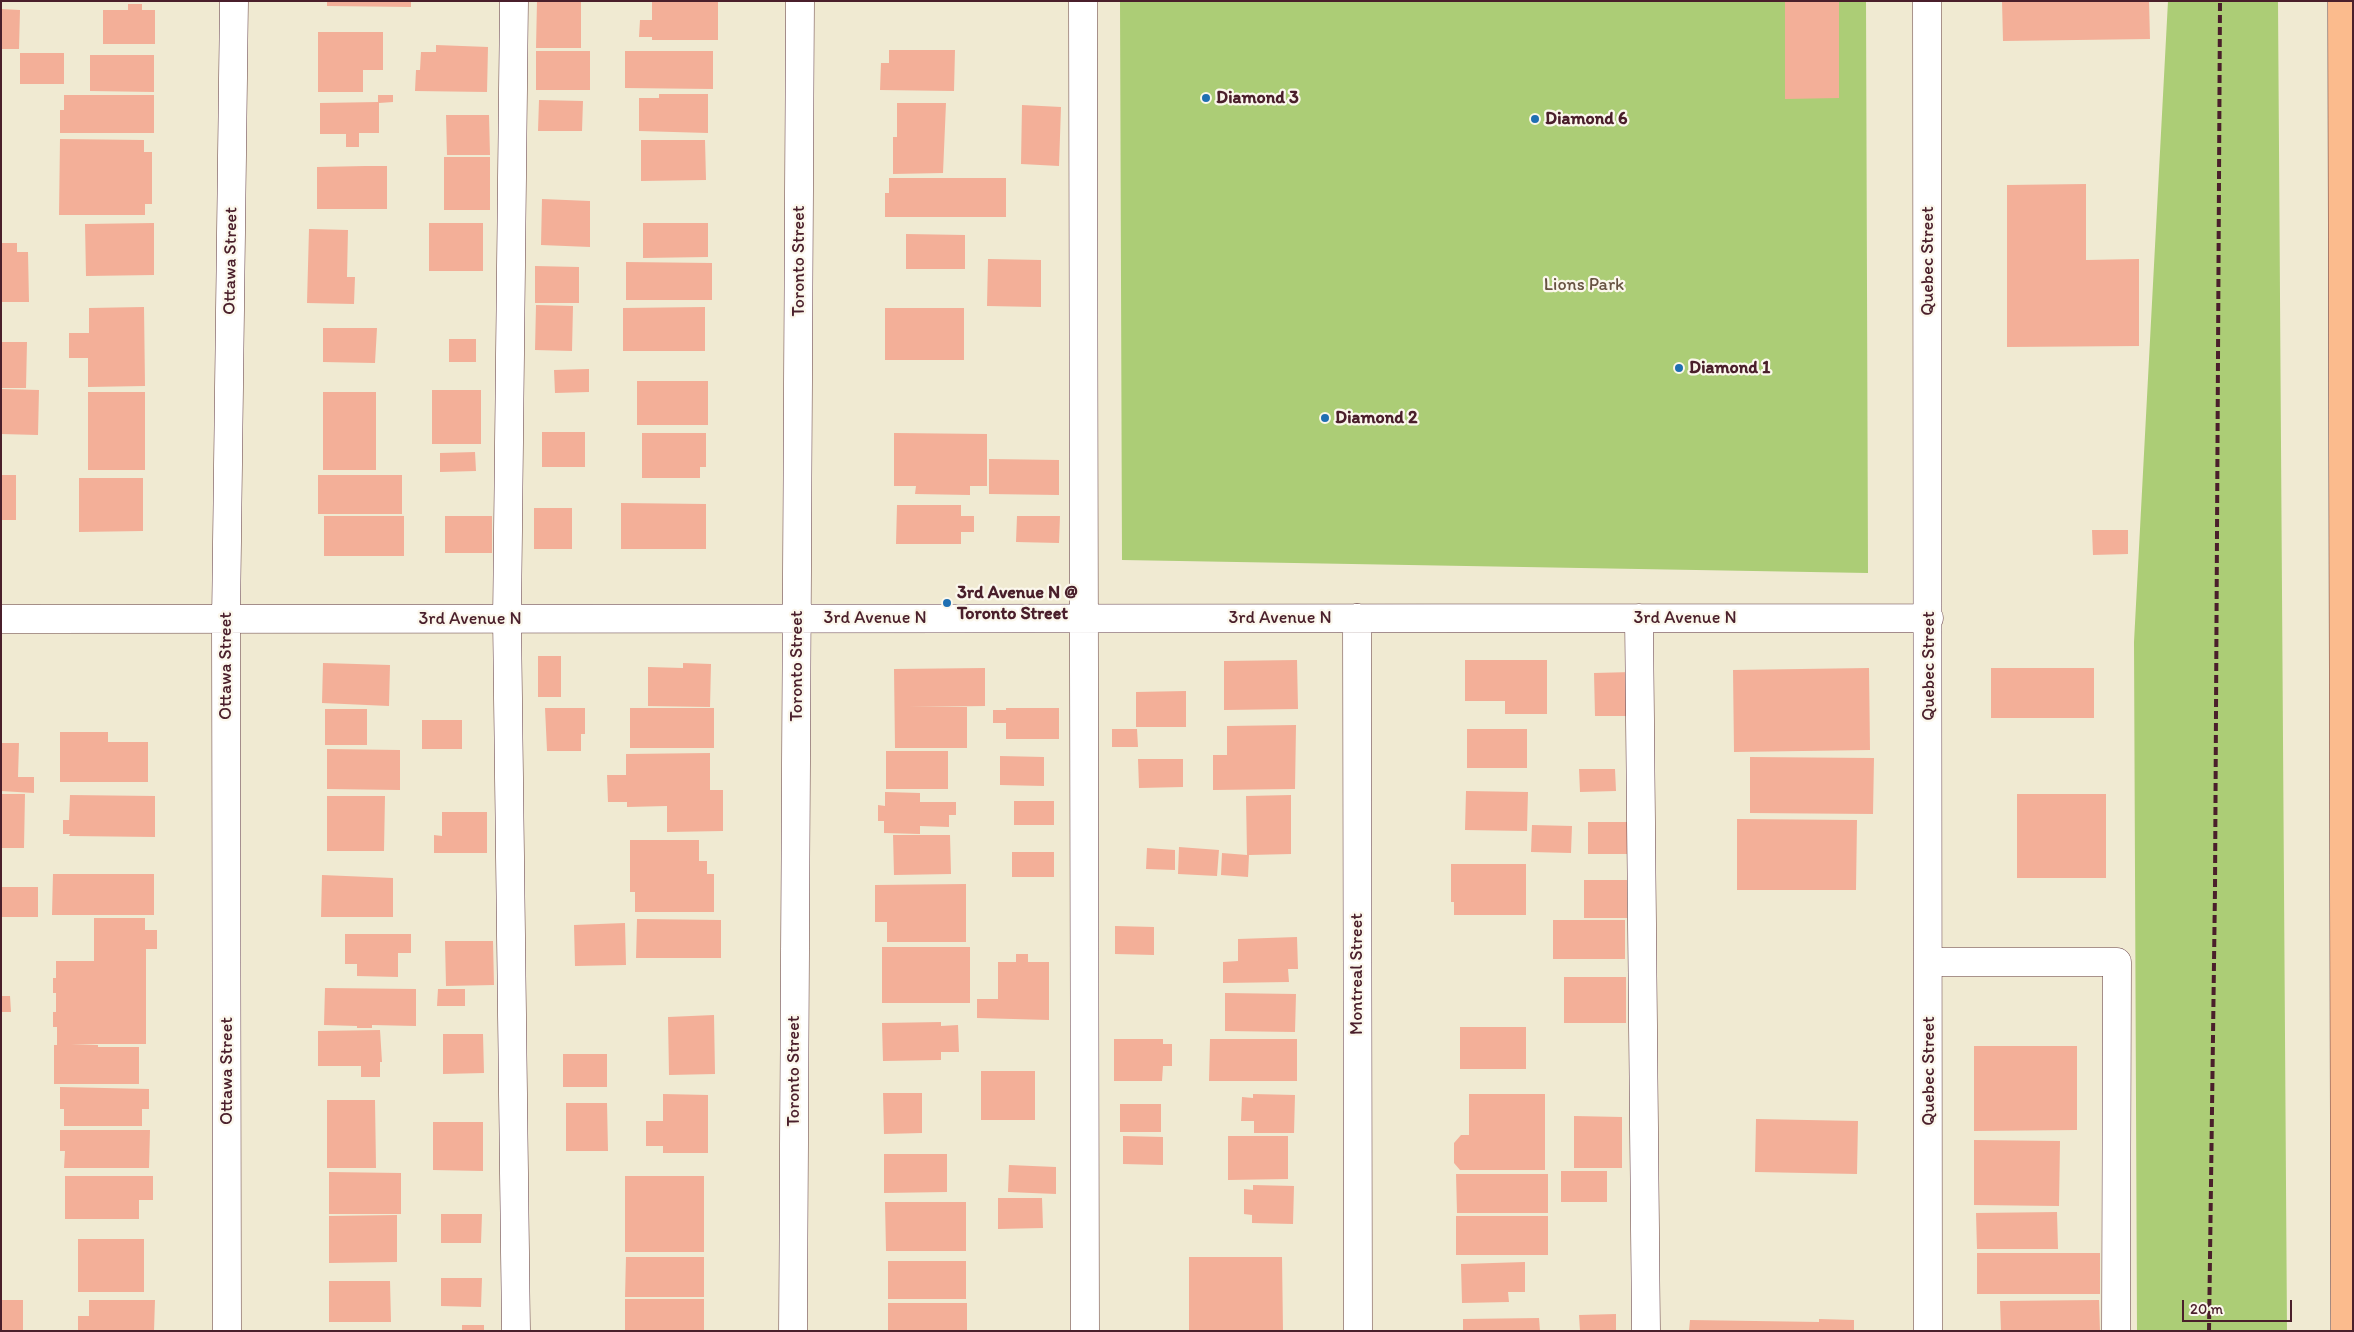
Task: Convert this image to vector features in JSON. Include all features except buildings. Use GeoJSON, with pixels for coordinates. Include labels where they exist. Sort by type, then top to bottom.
{"type":"FeatureCollection","features":[{"type":"Feature","properties":{"kind":"main road"},"geometry":{"type":"LineString","coordinates":[[2342,1],[2345,1331]]}},
{"type":"Feature","properties":{"kind":"street","name":"Ottawa Street"},"geometry":{"type":"LineString","coordinates":[[227,1331],[226,619],[234,1]]}},
{"type":"Feature","properties":{"kind":"street"},"geometry":{"type":"LineString","coordinates":[[514,1],[507,619],[516,1331]]}},
{"type":"Feature","properties":{"kind":"street","name":"Toronto Street"},"geometry":{"type":"LineString","coordinates":[[793,1331],[800,1]]}},
{"type":"Feature","properties":{"kind":"street"},"geometry":{"type":"LineString","coordinates":[[1083,1],[1085,1331]]}},
{"type":"Feature","properties":{"kind":"street","name":"Quebec Street"},"geometry":{"type":"LineString","coordinates":[[1927,1],[1929,618],[1928,1331]]}},
{"type":"Feature","properties":{"kind":"street","name":"Montreal Street"},"geometry":{"type":"LineString","coordinates":[[1357,618],[1358,1331]]}},
{"type":"Feature","properties":{"kind":"street"},"geometry":{"type":"LineString","coordinates":[[1639,618],[1646,1331]]}},
{"type":"Feature","properties":{"kind":"street","name":"3rd Avenue N"},"geometry":{"type":"LineString","coordinates":[[1,619],[1929,618]]}},
{"type":"Feature","properties":{"kind":"street"},"geometry":{"type":"LineString","coordinates":[[1929,962],[2117,962],[2116,1331]]}},
{"type":"Feature","properties":{"kind":"green space","name":"Lions Park"},"geometry":{"type":"Polygon","coordinates":[[[1120,1],[1866,1],[1868,573],[1122,560],[1120,1]]]}},
{"type":"Feature","properties":{"kind":"green space"},"geometry":{"type":"Polygon","coordinates":[[[2168,1],[2278,1],[2287,1331],[2137,1331],[2134,642],[2168,1]]]}},
{"type":"Feature","properties":{"kind":"railway"},"geometry":{"type":"LineString","coordinates":[[2209,1331],[2215,889],[2220,1]]}},
{"type":"Feature","properties":{"kind":"place","name":"Diamond 3"},"geometry":{"type":"Point","coordinates":[1206,98]}},
{"type":"Feature","properties":{"kind":"place","name":"Diamond 6"},"geometry":{"type":"Point","coordinates":[1535,119]}},
{"type":"Feature","properties":{"kind":"place","name":"Diamond 1"},"geometry":{"type":"Point","coordinates":[1679,368]}},
{"type":"Feature","properties":{"kind":"place","name":"Diamond 2"},"geometry":{"type":"Point","coordinates":[1325,418]}},
{"type":"Feature","properties":{"kind":"place","name":"3rd Avenue N @ Toronto Street"},"geometry":{"type":"Point","coordinates":[947,603]}}]}
